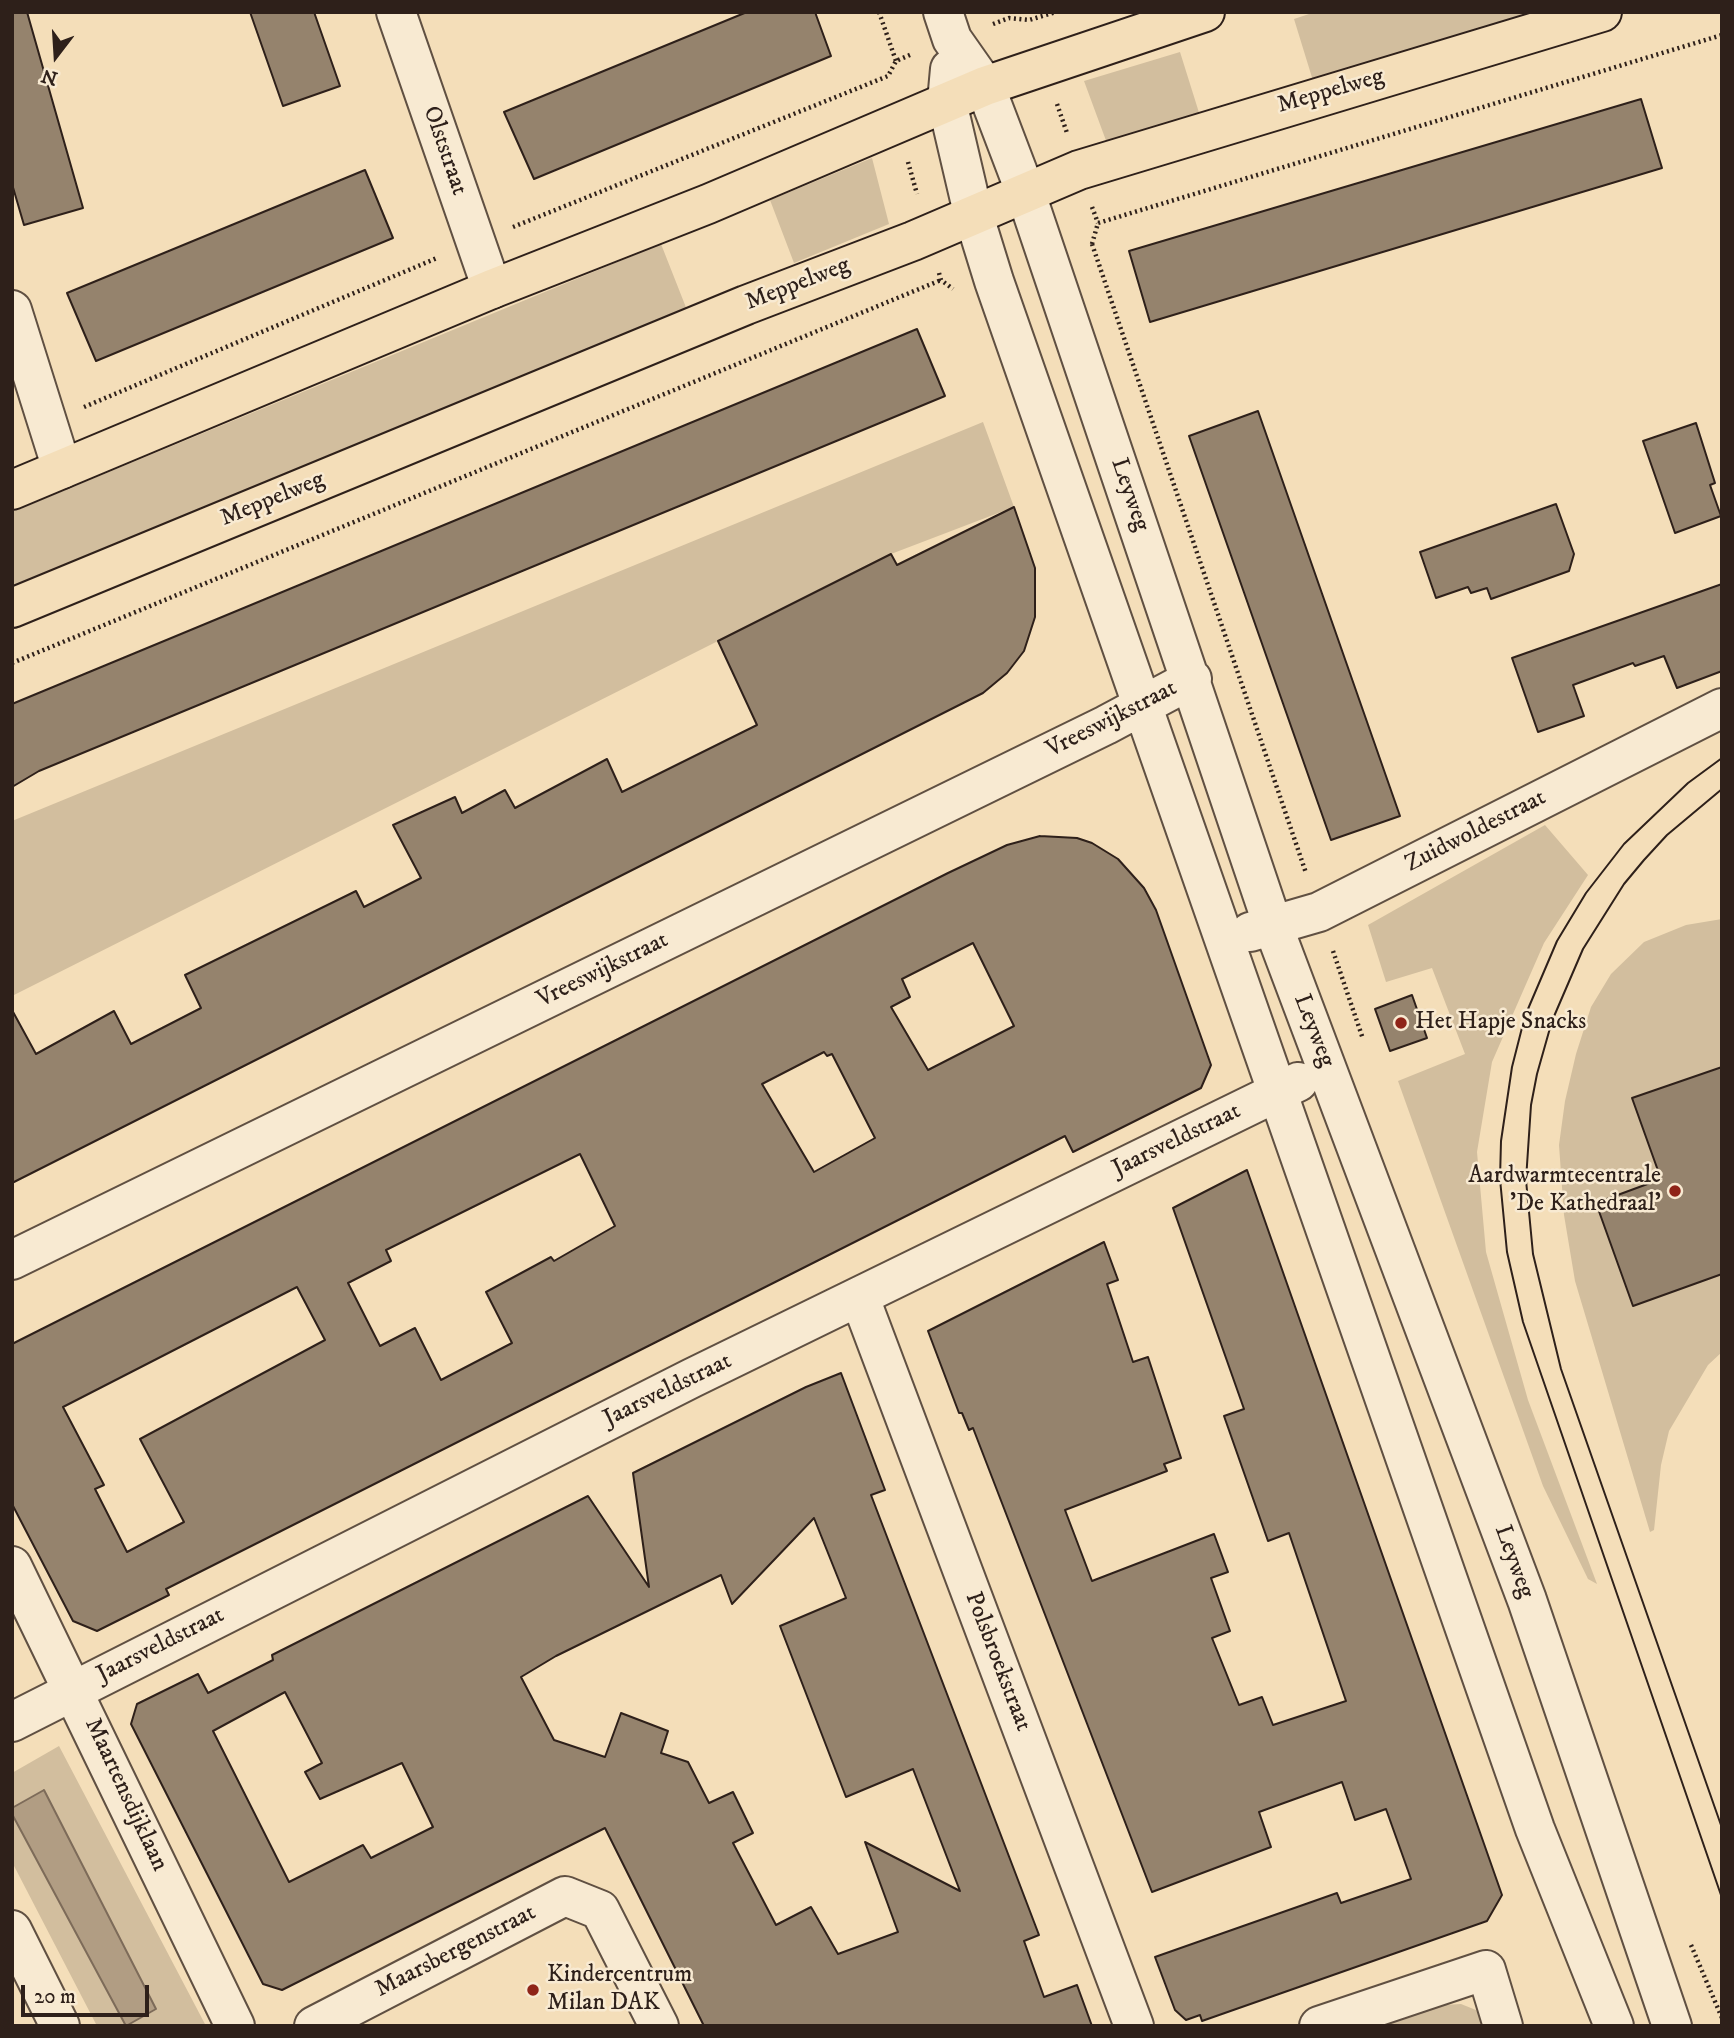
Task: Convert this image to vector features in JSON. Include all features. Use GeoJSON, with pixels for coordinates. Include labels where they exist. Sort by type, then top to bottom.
{"type":"FeatureCollection","features":[{"type":"Feature","properties":{"kind":"main road"},"geometry":{"type":"LineString","coordinates":[[12,490],[492,289],[708,204],[985,86],[1205,12]]}},
{"type":"Feature","properties":{"kind":"main road","name":"Meppelweg"},"geometry":{"type":"LineString","coordinates":[[12,608],[1079,170],[1602,12]]}},
{"type":"Feature","properties":{"kind":"street","name":"Olststraat"},"geometry":{"type":"LineString","coordinates":[[396,12],[492,289]]}},
{"type":"Feature","properties":{"kind":"street","name":"Leyweg"},"geometry":{"type":"LineString","coordinates":[[948,25],[985,86],[1025,191],[1192,679],[1273,926],[1527,1600],[1672,2026]]}},
{"type":"Feature","properties":{"kind":"street","name":"Leyweg"},"geometry":{"type":"LineString","coordinates":[[948,25],[947,102],[973,213],[994,281],[1140,706],[1535,1829],[1614,2026]]}},
{"type":"Feature","properties":{"kind":"street"},"geometry":{"type":"LineString","coordinates":[[12,310],[62,469]]}},
{"type":"Feature","properties":{"kind":"street","name":"Vreeswijkstraat"},"geometry":{"type":"LineString","coordinates":[[12,1260],[1192,679]]}},
{"type":"Feature","properties":{"kind":"street","name":"Zuidwoldestraat"},"geometry":{"type":"LineString","coordinates":[[1224,939],[1319,912],[1722,708]]}},
{"type":"Feature","properties":{"kind":"street","name":"Jaarsveldstraat"},"geometry":{"type":"LineString","coordinates":[[12,1722],[692,1378],[860,1298],[1276,1091],[1328,1070]]}},
{"type":"Feature","properties":{"kind":"street","name":"Polsbroekstraat"},"geometry":{"type":"LineString","coordinates":[[860,1298],[1134,2026]]}},
{"type":"Feature","properties":{"kind":"street","name":"Maartensdijklaan"},"geometry":{"type":"LineString","coordinates":[[12,1566],[75,1689],[235,2026]]}},
{"type":"Feature","properties":{"kind":"street","name":"Maarsbergenstraat"},"geometry":{"type":"LineString","coordinates":[[314,2026],[565,1896],[600,1910],[659,2026]]}},
{"type":"Feature","properties":{"kind":"street"},"geometry":{"type":"LineString","coordinates":[[12,1930],[60,2026]]}},
{"type":"Feature","properties":{"kind":"street"},"geometry":{"type":"LineString","coordinates":[[1320,2026],[1486,1970],[1503,2026]]}},
{"type":"Feature","properties":{"kind":"path"},"geometry":{"type":"LineString","coordinates":[[879,12],[895,61]]}},
{"type":"Feature","properties":{"kind":"path"},"geometry":{"type":"LineString","coordinates":[[1029,20],[1098,223],[1722,35]]}},
{"type":"Feature","properties":{"kind":"path"},"geometry":{"type":"LineString","coordinates":[[888,76],[897,124],[928,234]]}},
{"type":"Feature","properties":{"kind":"path","name":"Leyweg"},"geometry":{"type":"LineString","coordinates":[[1098,223],[1092,244],[1365,1044]]}},
{"type":"Feature","properties":{"kind":"path","name":"Meppelweg"},"geometry":{"type":"LineString","coordinates":[[12,663],[940,280],[928,234]]}},
{"type":"Feature","properties":{"kind":"path"},"geometry":{"type":"LineString","coordinates":[[1687,1934],[1722,2018]]}},
{"type":"Feature","properties":{"kind":"shaded area"},"geometry":{"type":"Polygon","coordinates":[[[1315,12],[1555,12],[1314,84],[1294,19],[1315,12]]]}},
{"type":"Feature","properties":{"kind":"shaded area"},"geometry":{"type":"Polygon","coordinates":[[[1180,52],[1201,119],[1108,146],[1084,81],[1180,52]]]}},
{"type":"Feature","properties":{"kind":"shaded area"},"geometry":{"type":"Polygon","coordinates":[[[872,158],[889,224],[794,263],[770,200],[872,158]]]}},
{"type":"Feature","properties":{"kind":"shaded area"},"geometry":{"type":"Polygon","coordinates":[[[661,244],[687,310],[12,592],[12,512],[661,244]]]}},
{"type":"Feature","properties":{"kind":"shaded area"},"geometry":{"type":"Polygon","coordinates":[[[983,422],[1014,507],[891,554],[12,996],[12,821],[983,422]]]}},
{"type":"Feature","properties":{"kind":"shaded area"},"geometry":{"type":"Polygon","coordinates":[[[1545,825],[1588,875],[1544,943],[1492,1062],[1477,1152],[1486,1252],[1528,1400],[1597,1584],[1588,1579],[1543,1486],[1398,1081],[1465,1054],[1432,968],[1386,982],[1368,925],[1545,825]]]}},
{"type":"Feature","properties":{"kind":"shaded area"},"geometry":{"type":"Polygon","coordinates":[[[1722,919],[1722,1352],[1708,1365],[1669,1431],[1661,1465],[1654,1530],[1650,1532],[1575,1281],[1564,1215],[1559,1145],[1565,1101],[1576,1054],[1591,1007],[1611,974],[1644,942],[1686,925],[1722,919]]]}},
{"type":"Feature","properties":{"kind":"shaded area"},"geometry":{"type":"Polygon","coordinates":[[[59,1746],[206,2026],[126,2026],[156,2010],[43,1790],[12,1808],[12,1773],[59,1746]]]}},
{"type":"Feature","properties":{"kind":"shaded area"},"geometry":{"type":"Polygon","coordinates":[[[44,1790],[156,2009],[126,2026],[12,1814],[12,1808],[44,1790]]]}},
{"type":"Feature","properties":{"kind":"shaded area"},"geometry":{"type":"Polygon","coordinates":[[[12,1814],[126,2026],[97,2026],[12,1862],[12,1814]]]}},
{"type":"Feature","properties":{"kind":"shaded area"},"geometry":{"type":"Polygon","coordinates":[[[1461,2004],[1476,2010],[1487,2026],[1383,2026],[1443,2005],[1461,2004]]]}},
{"type":"Feature","properties":{"kind":"building"},"geometry":{"type":"Polygon","coordinates":[[[12,12],[27,12],[83,208],[24,225],[12,184],[12,12]]]}},
{"type":"Feature","properties":{"kind":"building"},"geometry":{"type":"Polygon","coordinates":[[[250,12],[314,12],[340,86],[283,106],[250,12]]]}},
{"type":"Feature","properties":{"kind":"building"},"geometry":{"type":"Polygon","coordinates":[[[747,12],[815,12],[831,56],[534,179],[504,112],[747,12]]]}},
{"type":"Feature","properties":{"kind":"building"},"geometry":{"type":"Polygon","coordinates":[[[1641,99],[1662,168],[1150,322],[1129,251],[1641,99]]]}},
{"type":"Feature","properties":{"kind":"building"},"geometry":{"type":"Polygon","coordinates":[[[365,170],[393,238],[96,361],[67,293],[365,170]]]}},
{"type":"Feature","properties":{"kind":"building"},"geometry":{"type":"Polygon","coordinates":[[[917,329],[945,396],[39,771],[12,787],[12,704],[917,329]]]}},
{"type":"Feature","properties":{"kind":"building"},"geometry":{"type":"Polygon","coordinates":[[[1258,411],[1400,816],[1331,840],[1189,436],[1258,411]]]}},
{"type":"Feature","properties":{"kind":"building"},"geometry":{"type":"Polygon","coordinates":[[[1696,423],[1715,483],[1710,485],[1721,516],[1675,533],[1643,441],[1696,423]]]}},
{"type":"Feature","properties":{"kind":"building"},"geometry":{"type":"Polygon","coordinates":[[[1556,504],[1574,554],[1569,571],[1491,599],[1487,588],[1471,593],[1468,587],[1436,598],[1420,552],[1556,504]]]}},
{"type":"Feature","properties":{"kind":"building"},"geometry":{"type":"Polygon","coordinates":[[[1014,507],[1035,568],[1035,617],[1024,651],[1007,673],[983,693],[12,1183],[12,1010],[36,1054],[114,1011],[131,1044],[201,1008],[185,975],[356,891],[364,907],[421,878],[393,825],[455,797],[462,813],[505,790],[515,808],[607,759],[622,792],[757,725],[718,641],[891,554],[897,565],[1014,507]]]}},
{"type":"Feature","properties":{"kind":"building"},"geometry":{"type":"Polygon","coordinates":[[[1722,584],[1722,671],[1677,688],[1664,656],[1635,666],[1633,663],[1573,685],[1584,716],[1538,732],[1512,658],[1722,584]]]}},
{"type":"Feature","properties":{"kind":"building"},"geometry":{"type":"Polygon","coordinates":[[[1040,836],[1077,838],[1092,843],[1118,859],[1144,888],[1156,910],[1211,1065],[1201,1088],[1073,1152],[1065,1136],[166,1589],[169,1595],[97,1631],[73,1621],[12,1504],[12,1344],[1007,845],[1040,836]],[[973,943],[902,979],[910,997],[891,1007],[928,1070],[1014,1026],[973,943]],[[824,1052],[762,1084],[814,1172],[875,1138],[832,1054],[827,1056],[824,1052]],[[580,1154],[386,1250],[391,1261],[348,1283],[380,1346],[415,1328],[441,1380],[512,1343],[486,1292],[551,1257],[554,1261],[615,1226],[580,1154]],[[297,1287],[63,1407],[104,1485],[95,1489],[127,1552],[184,1522],[140,1439],[325,1340],[297,1287]]]}},
{"type":"Feature","properties":{"kind":"building","name":"Het Hapje Snacks"},"geometry":{"type":"Polygon","coordinates":[[[1412,995],[1427,1038],[1390,1051],[1375,1009],[1412,995]]]}},
{"type":"Feature","properties":{"kind":"building","name":"Aardwarmtecentrale 'De Kathedraal'"},"geometry":{"type":"Polygon","coordinates":[[[1722,1067],[1722,1274],[1633,1306],[1596,1203],[1661,1179],[1632,1098],[1722,1067]]]}},
{"type":"Feature","properties":{"kind":"building"},"geometry":{"type":"Polygon","coordinates":[[[1247,1170],[1502,1895],[1487,1921],[1202,2021],[1200,2015],[1186,2020],[1175,2010],[1155,1957],[1337,1893],[1341,1903],[1411,1879],[1386,1809],[1355,1820],[1342,1782],[1259,1812],[1271,1847],[1152,1892],[973,1428],[969,1430],[962,1413],[959,1413],[928,1331],[1104,1242],[1118,1280],[1107,1284],[1133,1362],[1148,1357],[1181,1458],[1164,1464],[1167,1471],[1065,1510],[1092,1581],[1214,1534],[1228,1572],[1211,1578],[1230,1631],[1212,1638],[1239,1705],[1262,1697],[1273,1725],[1346,1701],[1289,1533],[1268,1541],[1224,1416],[1244,1409],[1173,1208],[1247,1170]]]}},
{"type":"Feature","properties":{"kind":"building"},"geometry":{"type":"Polygon","coordinates":[[[841,1373],[885,1490],[871,1495],[1039,1935],[1024,1941],[1044,1997],[1077,1985],[1092,2026],[704,2026],[605,1828],[282,1990],[263,1984],[131,1724],[137,1704],[198,1674],[208,1693],[273,1660],[272,1655],[588,1496],[649,1587],[633,1473],[806,1387],[841,1373]],[[814,1518],[732,1604],[721,1575],[556,1656],[521,1677],[554,1740],[605,1757],[621,1713],[668,1731],[661,1753],[688,1762],[709,1803],[733,1792],[753,1833],[733,1843],[776,1925],[811,1907],[838,1954],[898,1932],[865,1842],[960,1891],[913,1769],[846,1797],[780,1626],[846,1598],[814,1518]],[[285,1692],[213,1731],[289,1882],[363,1845],[371,1858],[433,1827],[402,1763],[320,1799],[305,1772],[322,1763],[285,1692]]]}},
{"type":"Feature","properties":{"kind":"tram line"},"geometry":{"type":"LineString","coordinates":[[1722,758],[1688,783],[1624,844],[1586,893],[1557,941],[1525,1016],[1512,1067],[1501,1141],[1500,1179],[1507,1252],[1523,1322],[1722,1898]]}},
{"type":"Feature","properties":{"kind":"tram line"},"geometry":{"type":"LineString","coordinates":[[1722,789],[1667,835],[1644,860],[1624,884],[1583,949],[1552,1021],[1537,1074],[1531,1105],[1526,1180],[1533,1254],[1561,1369],[1722,1828]]}},
{"type":"Feature","properties":{"kind":"place","name":"Het Hapje Snacks"},"geometry":{"type":"Point","coordinates":[1401,1023]}},
{"type":"Feature","properties":{"kind":"place","name":"Aardwarmtecentrale 'De Kathedraal'"},"geometry":{"type":"Point","coordinates":[1675,1191]}},
{"type":"Feature","properties":{"kind":"place","name":"Kindercentrum Milan DAK"},"geometry":{"type":"Point","coordinates":[533,1990]}}]}
